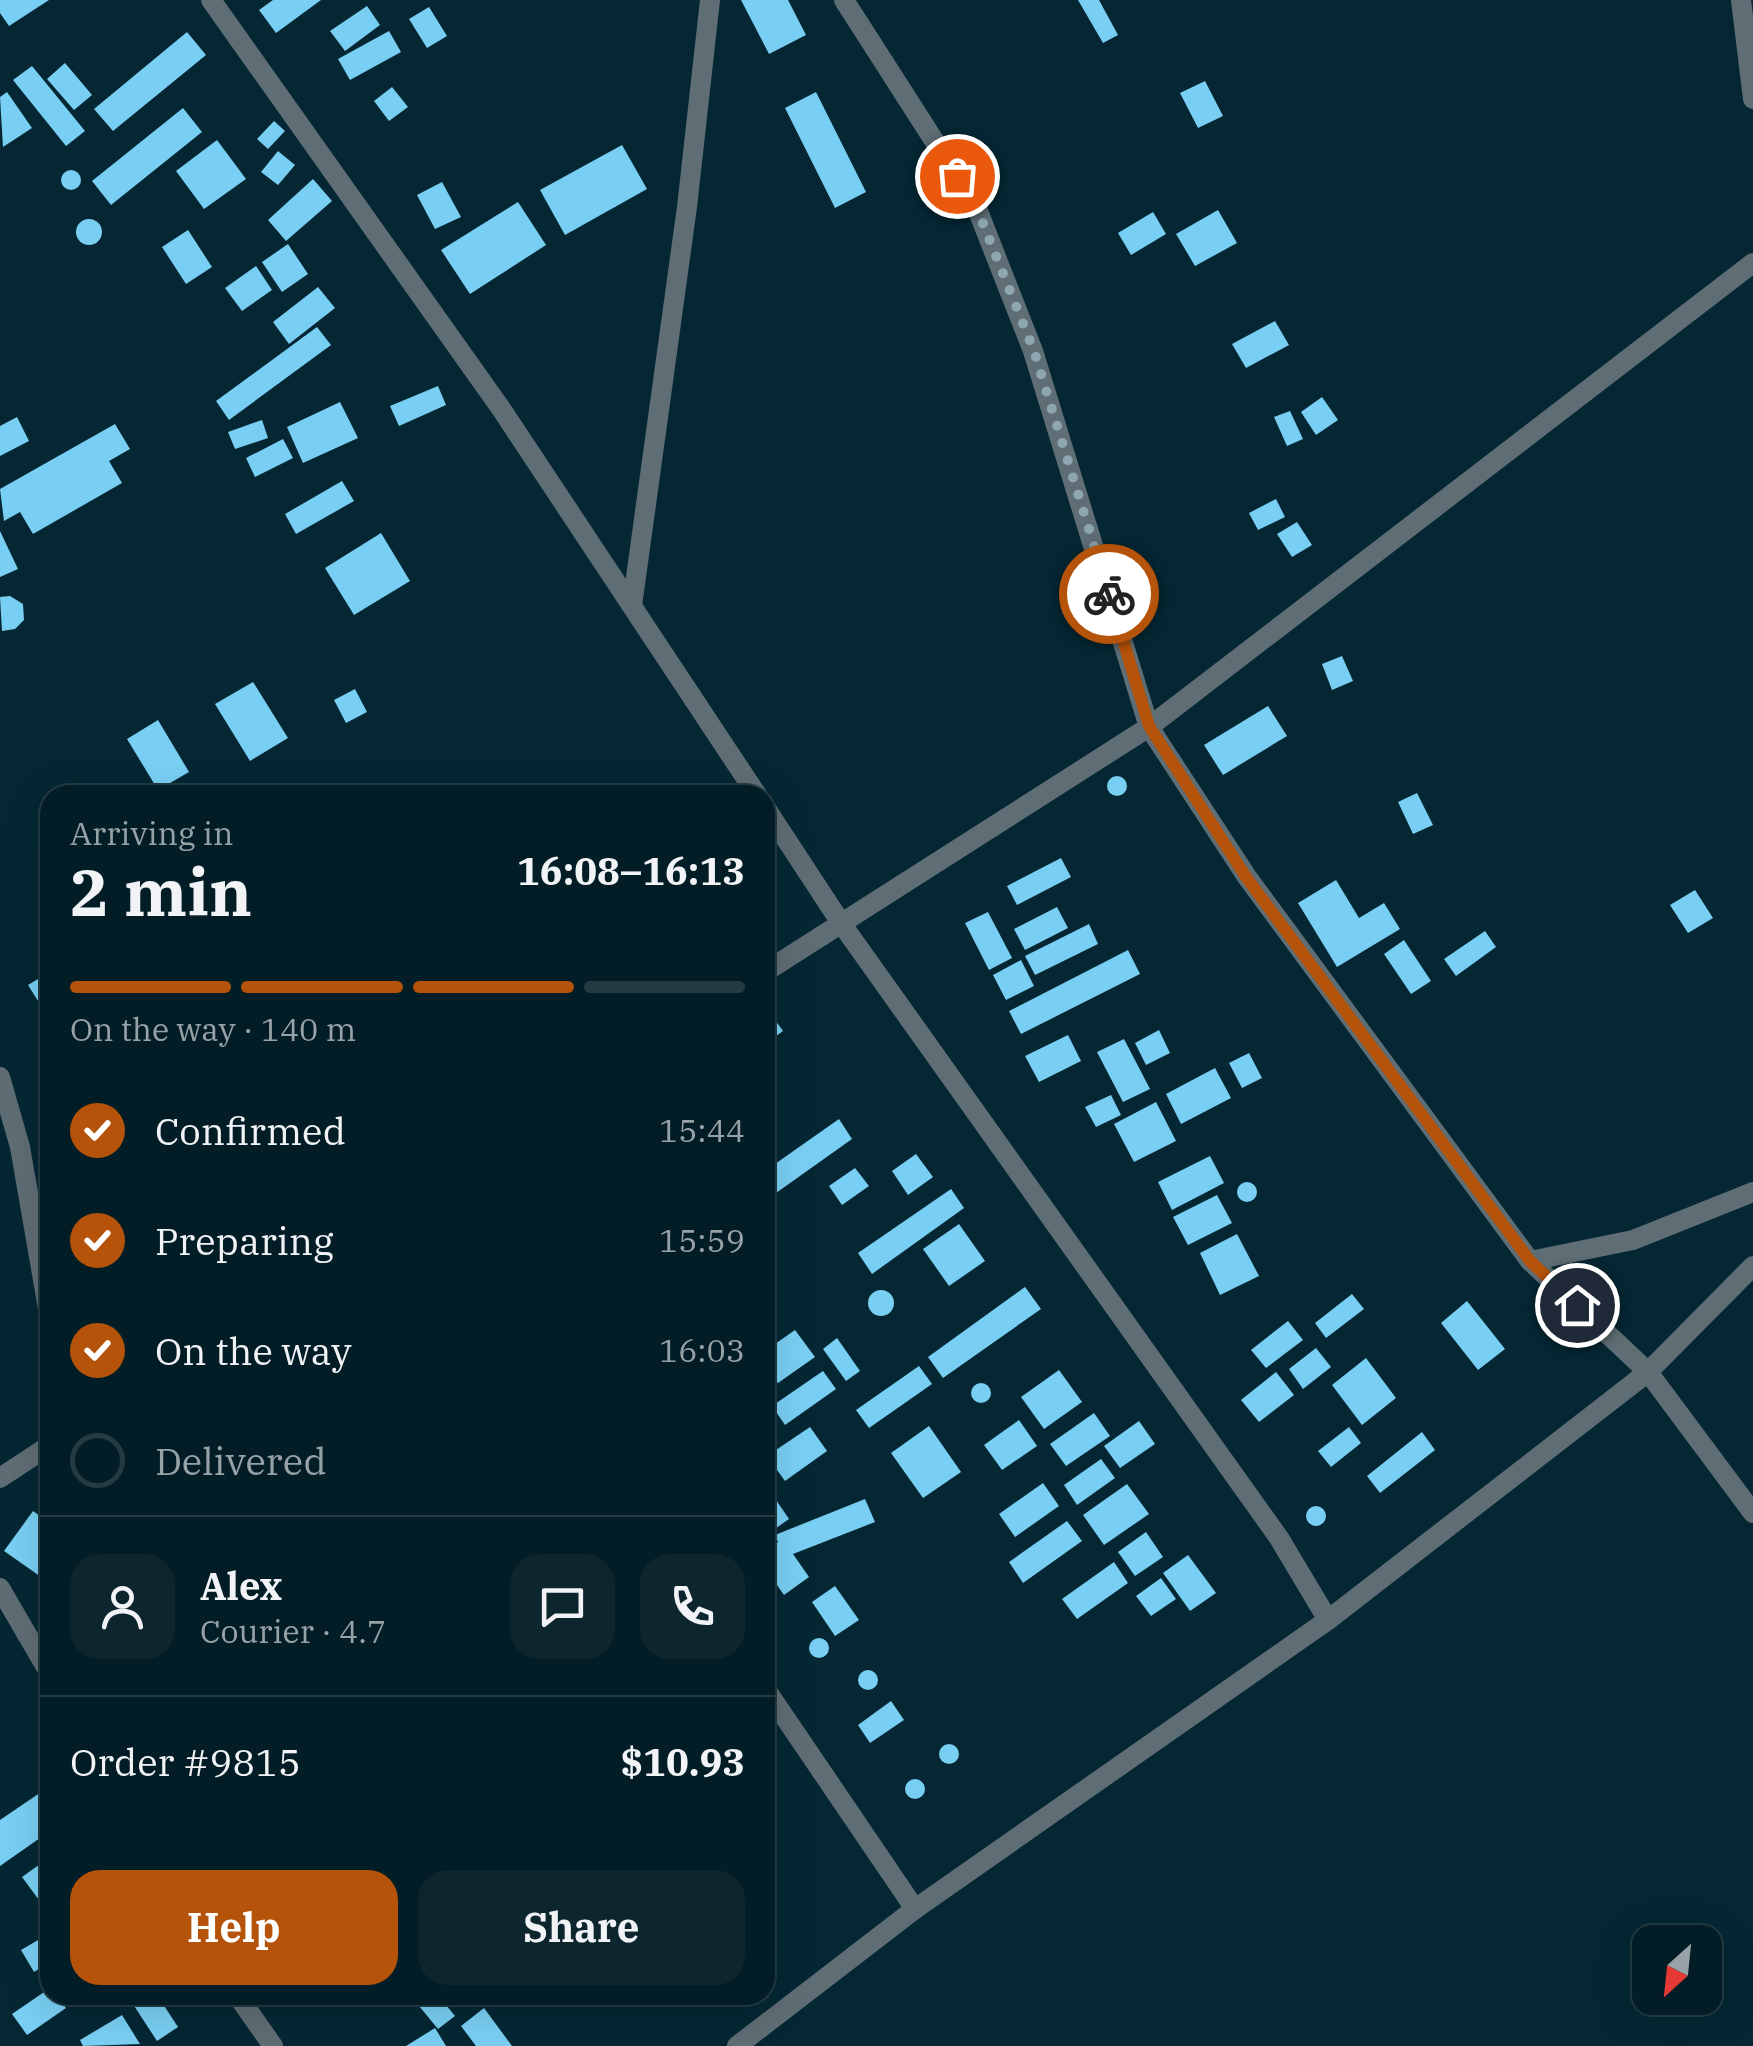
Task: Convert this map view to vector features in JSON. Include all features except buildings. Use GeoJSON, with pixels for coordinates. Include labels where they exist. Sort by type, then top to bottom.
{"type":"FeatureCollection","features":[{"type":"Feature","properties":{"kind":"street"},"geometry":{"type":"LineString","coordinates":[[212,0],[502,410],[750,785]]}},
{"type":"Feature","properties":{"kind":"street"},"geometry":{"type":"LineString","coordinates":[[632,606],[687,206],[710,0]]}},
{"type":"Feature","properties":{"kind":"street"},"geometry":{"type":"LineString","coordinates":[[844,0],[976,206],[1034,351],[1149,726],[1246,877],[1530,1261],[1648,1372],[1753,1513]]}},
{"type":"Feature","properties":{"kind":"street"},"geometry":{"type":"LineString","coordinates":[[1741,0],[1753,99]]}},
{"type":"Feature","properties":{"kind":"street"},"geometry":{"type":"LineString","coordinates":[[775,965],[1149,726],[1753,263]]}},
{"type":"Feature","properties":{"kind":"street"},"geometry":{"type":"LineString","coordinates":[[775,822],[841,922],[1278,1538],[1328,1620]]}},
{"type":"Feature","properties":{"kind":"street"},"geometry":{"type":"LineString","coordinates":[[0,1077],[20,1147],[40,1262]]}},
{"type":"Feature","properties":{"kind":"street"},"geometry":{"type":"LineString","coordinates":[[1530,1261],[1634,1240],[1753,1192]]}},
{"type":"Feature","properties":{"kind":"street"},"geometry":{"type":"LineString","coordinates":[[737,2046],[915,1909],[1328,1620],[1648,1372],[1753,1266]]}},
{"type":"Feature","properties":{"kind":"street"},"geometry":{"type":"LineString","coordinates":[[0,1478],[40,1452]]}},
{"type":"Feature","properties":{"kind":"street"},"geometry":{"type":"LineString","coordinates":[[0,1588],[40,1657]]}},
{"type":"Feature","properties":{"kind":"street"},"geometry":{"type":"LineString","coordinates":[[775,1703],[915,1909]]}},
{"type":"Feature","properties":{"kind":"street"},"geometry":{"type":"LineString","coordinates":[[244,2005],[273,2046]]}},
{"type":"Feature","properties":{"kind":"way so far"},"geometry":{"type":"LineString","coordinates":[[957,176],[976,206],[1034,351],[1109,594]]}},
{"type":"Feature","properties":{"kind":"route"},"geometry":{"type":"LineString","coordinates":[[1109,594],[1149,726],[1246,877],[1530,1261],[1577,1305]]}}]}
